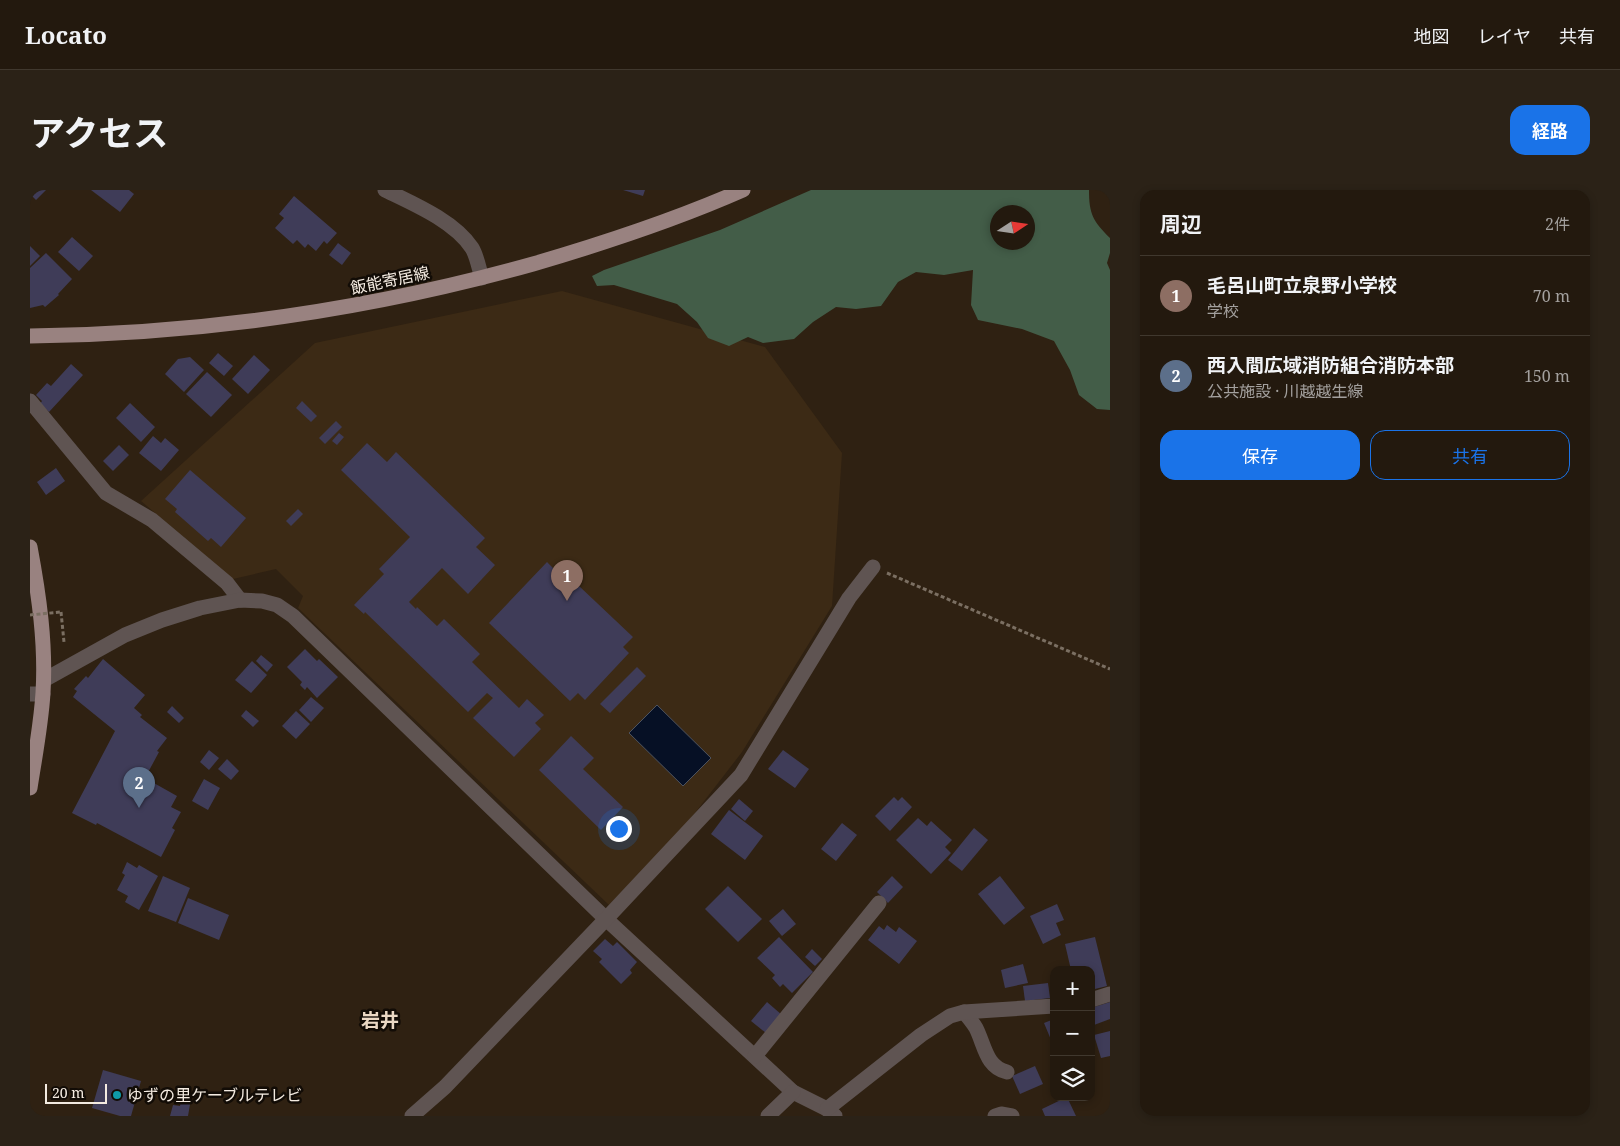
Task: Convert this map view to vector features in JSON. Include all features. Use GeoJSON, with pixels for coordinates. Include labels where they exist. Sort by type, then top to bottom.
{"type":"FeatureCollection","features":[{"type":"Feature","properties":{"kind":"main road","name":"飯能寄居線"},"geometry":{"type":"LineString","coordinates":[[30,336],[134,332],[233,324],[338,309],[418,293],[482,278],[567,254],[630,234],[743,190]]}},
{"type":"Feature","properties":{"kind":"main road"},"geometry":{"type":"LineString","coordinates":[[30,547],[41,612],[39,689],[30,788]]}},
{"type":"Feature","properties":{"kind":"street"},"geometry":{"type":"LineString","coordinates":[[385,190],[420,207],[456,230],[473,250],[482,278]]}},
{"type":"Feature","properties":{"kind":"street"},"geometry":{"type":"LineString","coordinates":[[30,401],[106,493],[152,520],[227,582],[240,600]]}},
{"type":"Feature","properties":{"kind":"street"},"geometry":{"type":"LineString","coordinates":[[412,1116],[445,1087],[606,920],[741,775],[849,598],[873,567]]}},
{"type":"Feature","properties":{"kind":"street"},"geometry":{"type":"LineString","coordinates":[[39,689],[125,635],[162,620],[200,608],[240,600],[262,601],[277,605],[293,616],[606,920],[793,1092],[831,1112],[921,1035],[950,1016],[964,1012],[1050,1006]]}},
{"type":"Feature","properties":{"kind":"street"},"geometry":{"type":"LineString","coordinates":[[755,1056],[879,903]]}},
{"type":"Feature","properties":{"kind":"street"},"geometry":{"type":"LineString","coordinates":[[1095,999],[1110,994]]}},
{"type":"Feature","properties":{"kind":"street"},"geometry":{"type":"LineString","coordinates":[[964,1012],[975,1027],[988,1058],[998,1070],[1007,1072]]}},
{"type":"Feature","properties":{"kind":"street"},"geometry":{"type":"LineString","coordinates":[[768,1116],[793,1092]]}},
{"type":"Feature","properties":{"kind":"street"},"geometry":{"type":"LineString","coordinates":[[995,1116],[1001,1114],[1012,1116]]}},
{"type":"Feature","properties":{"kind":"path"},"geometry":{"type":"LineString","coordinates":[[873,567],[1110,669]]}},
{"type":"Feature","properties":{"kind":"path"},"geometry":{"type":"LineString","coordinates":[[30,616],[61,612],[64,642]]}},
{"type":"Feature","properties":{"kind":"shaded area"},"geometry":{"type":"Polygon","coordinates":[[[562,291],[765,347],[842,453],[832,606],[742,752],[688,822],[609,905],[298,608],[303,596],[276,569],[233,579],[141,501],[315,343],[562,291]]]}},
{"type":"Feature","properties":{"kind":"green space"},"geometry":{"type":"Polygon","coordinates":[[[811,190],[1089,190],[1093,217],[1110,238],[1110,253],[1107,263],[1110,270],[1110,410],[1097,409],[1079,395],[1070,370],[1054,341],[1022,329],[978,320],[971,305],[973,270],[944,275],[916,272],[898,282],[881,306],[856,309],[836,307],[813,322],[794,339],[763,343],[748,337],[729,346],[708,338],[697,322],[677,304],[614,285],[597,286],[592,276],[604,270],[720,230],[811,190]]]}},
{"type":"Feature","properties":{"kind":"water"},"geometry":{"type":"Polygon","coordinates":[[[657,705],[711,758],[683,786],[629,733],[657,705]]]}},
{"type":"Feature","properties":{"kind":"building"},"geometry":{"type":"Polygon","coordinates":[[[30,190],[46,190],[36,200],[32,196],[30,198],[30,190]]]}},
{"type":"Feature","properties":{"kind":"building"},"geometry":{"type":"Polygon","coordinates":[[[91,190],[129,190],[134,194],[120,212],[91,190]]]}},
{"type":"Feature","properties":{"kind":"building"},"geometry":{"type":"Polygon","coordinates":[[[623,190],[645,190],[643,196],[623,190]]]}},
{"type":"Feature","properties":{"kind":"building"},"geometry":{"type":"Polygon","coordinates":[[[294,196],[337,233],[327,244],[324,241],[316,251],[308,244],[305,248],[297,240],[293,244],[275,228],[284,218],[279,214],[294,196]]]}},
{"type":"Feature","properties":{"kind":"building"},"geometry":{"type":"Polygon","coordinates":[[[72,237],[93,256],[79,271],[58,252],[72,237]]]}},
{"type":"Feature","properties":{"kind":"building"},"geometry":{"type":"Polygon","coordinates":[[[338,243],[351,253],[342,265],[329,255],[338,243]]]}},
{"type":"Feature","properties":{"kind":"building"},"geometry":{"type":"Polygon","coordinates":[[[30,246],[40,256],[30,266],[30,246]]]}},
{"type":"Feature","properties":{"kind":"building"},"geometry":{"type":"Polygon","coordinates":[[[46,253],[72,279],[59,295],[45,307],[43,305],[30,308],[30,268],[46,253]]]}},
{"type":"Feature","properties":{"kind":"building"},"geometry":{"type":"Polygon","coordinates":[[[218,353],[233,366],[224,376],[209,363],[218,353]]]}},
{"type":"Feature","properties":{"kind":"building"},"geometry":{"type":"Polygon","coordinates":[[[254,355],[270,370],[248,394],[232,379],[254,355]]]}},
{"type":"Feature","properties":{"kind":"building"},"geometry":{"type":"Polygon","coordinates":[[[190,357],[204,370],[184,392],[165,374],[178,359],[190,357]]]}},
{"type":"Feature","properties":{"kind":"building"},"geometry":{"type":"Polygon","coordinates":[[[71,364],[83,375],[49,412],[40,404],[42,401],[36,395],[47,383],[51,386],[71,364]]]}},
{"type":"Feature","properties":{"kind":"building"},"geometry":{"type":"Polygon","coordinates":[[[207,372],[232,395],[211,417],[186,394],[207,372]]]}},
{"type":"Feature","properties":{"kind":"building"},"geometry":{"type":"Polygon","coordinates":[[[302,401],[317,416],[311,422],[296,408],[302,401]]]}},
{"type":"Feature","properties":{"kind":"building"},"geometry":{"type":"Polygon","coordinates":[[[130,403],[155,427],[141,442],[116,418],[130,403]]]}},
{"type":"Feature","properties":{"kind":"building"},"geometry":{"type":"Polygon","coordinates":[[[336,421],[342,427],[325,444],[319,438],[336,421]]]}},
{"type":"Feature","properties":{"kind":"building"},"geometry":{"type":"Polygon","coordinates":[[[339,433],[344,437],[337,445],[332,441],[339,433]]]}},
{"type":"Feature","properties":{"kind":"building"},"geometry":{"type":"Polygon","coordinates":[[[153,436],[161,443],[165,438],[179,450],[161,471],[139,453],[153,436]]]}},
{"type":"Feature","properties":{"kind":"building"},"geometry":{"type":"Polygon","coordinates":[[[367,443],[387,462],[396,452],[485,538],[476,547],[495,565],[468,594],[442,568],[409,602],[437,626],[444,619],[480,654],[472,662],[519,708],[527,699],[544,715],[535,723],[541,729],[514,757],[473,718],[493,698],[487,693],[468,712],[365,612],[364,614],[354,605],[384,574],[379,569],[410,537],[341,470],[367,443]]]}},
{"type":"Feature","properties":{"kind":"building"},"geometry":{"type":"Polygon","coordinates":[[[119,445],[129,455],[113,471],[103,461],[119,445]]]}},
{"type":"Feature","properties":{"kind":"building"},"geometry":{"type":"Polygon","coordinates":[[[56,468],[65,481],[46,495],[37,482],[56,468]]]}},
{"type":"Feature","properties":{"kind":"building"},"geometry":{"type":"Polygon","coordinates":[[[190,470],[246,518],[221,547],[211,538],[208,541],[175,512],[177,509],[165,499],[190,470]]]}},
{"type":"Feature","properties":{"kind":"building"},"geometry":{"type":"Polygon","coordinates":[[[298,509],[303,514],[291,526],[286,521],[298,509]]]}},
{"type":"Feature","properties":{"kind":"building"},"geometry":{"type":"Polygon","coordinates":[[[547,562],[556,571],[560,568],[633,637],[623,647],[629,653],[585,700],[578,693],[570,701],[489,623],[547,562]]]}},
{"type":"Feature","properties":{"kind":"building"},"geometry":{"type":"Polygon","coordinates":[[[305,649],[338,677],[317,698],[307,687],[305,690],[300,685],[302,682],[287,667],[305,649]]]}},
{"type":"Feature","properties":{"kind":"building"},"geometry":{"type":"Polygon","coordinates":[[[261,655],[273,665],[267,672],[256,661],[261,655]]]}},
{"type":"Feature","properties":{"kind":"building"},"geometry":{"type":"Polygon","coordinates":[[[103,659],[145,695],[134,708],[142,715],[140,717],[167,738],[157,751],[159,752],[145,778],[177,796],[171,807],[181,812],[172,828],[175,830],[161,857],[97,823],[96,825],[72,813],[115,731],[73,697],[77,691],[74,689],[86,676],[88,678],[103,659]]]}},
{"type":"Feature","properties":{"kind":"building"},"geometry":{"type":"Polygon","coordinates":[[[252,661],[267,675],[251,693],[235,680],[252,661]]]}},
{"type":"Feature","properties":{"kind":"building"},"geometry":{"type":"Polygon","coordinates":[[[637,667],[646,676],[610,713],[600,704],[637,667]]]}},
{"type":"Feature","properties":{"kind":"building"},"geometry":{"type":"Polygon","coordinates":[[[311,697],[324,708],[311,722],[299,710],[311,697]]]}},
{"type":"Feature","properties":{"kind":"building"},"geometry":{"type":"Polygon","coordinates":[[[172,706],[184,718],[179,723],[167,712],[172,706]]]}},
{"type":"Feature","properties":{"kind":"building"},"geometry":{"type":"Polygon","coordinates":[[[246,710],[259,721],[253,727],[241,716],[246,710]]]}},
{"type":"Feature","properties":{"kind":"building"},"geometry":{"type":"Polygon","coordinates":[[[296,711],[310,724],[296,739],[282,726],[296,711]]]}},
{"type":"Feature","properties":{"kind":"building"},"geometry":{"type":"Polygon","coordinates":[[[571,736],[594,758],[583,769],[623,807],[601,830],[539,770],[571,736]]]}},
{"type":"Feature","properties":{"kind":"building"},"geometry":{"type":"Polygon","coordinates":[[[209,750],[219,758],[209,770],[200,762],[209,750]]]}},
{"type":"Feature","properties":{"kind":"building"},"geometry":{"type":"Polygon","coordinates":[[[783,750],[809,769],[795,788],[768,769],[783,750]]]}},
{"type":"Feature","properties":{"kind":"building"},"geometry":{"type":"Polygon","coordinates":[[[227,759],[239,771],[231,780],[218,769],[227,759]]]}},
{"type":"Feature","properties":{"kind":"building"},"geometry":{"type":"Polygon","coordinates":[[[204,779],[220,788],[208,810],[192,801],[204,779]]]}},
{"type":"Feature","properties":{"kind":"building"},"geometry":{"type":"Polygon","coordinates":[[[894,797],[898,801],[902,797],[912,807],[890,831],[875,816],[894,797]]]}},
{"type":"Feature","properties":{"kind":"building"},"geometry":{"type":"Polygon","coordinates":[[[739,799],[753,811],[745,821],[731,809],[739,799]]]}},
{"type":"Feature","properties":{"kind":"building"},"geometry":{"type":"Polygon","coordinates":[[[729,810],[763,836],[745,860],[711,834],[729,810]]]}},
{"type":"Feature","properties":{"kind":"building"},"geometry":{"type":"Polygon","coordinates":[[[918,818],[927,826],[931,821],[952,840],[945,847],[951,853],[931,874],[896,840],[918,818]]]}},
{"type":"Feature","properties":{"kind":"building"},"geometry":{"type":"Polygon","coordinates":[[[842,823],[857,835],[836,861],[821,849],[842,823]]]}},
{"type":"Feature","properties":{"kind":"building"},"geometry":{"type":"Polygon","coordinates":[[[974,828],[988,840],[962,871],[948,860],[974,828]]]}},
{"type":"Feature","properties":{"kind":"building"},"geometry":{"type":"Polygon","coordinates":[[[127,862],[137,868],[139,865],[158,876],[139,910],[125,902],[128,896],[117,890],[125,875],[122,873],[127,862]]]}},
{"type":"Feature","properties":{"kind":"building"},"geometry":{"type":"Polygon","coordinates":[[[163,876],[190,888],[176,922],[148,911],[163,876]]]}},
{"type":"Feature","properties":{"kind":"building"},"geometry":{"type":"Polygon","coordinates":[[[892,876],[903,887],[888,903],[877,892],[892,876]]]}},
{"type":"Feature","properties":{"kind":"building"},"geometry":{"type":"Polygon","coordinates":[[[1000,876],[1025,908],[1004,925],[978,894],[1000,876]]]}},
{"type":"Feature","properties":{"kind":"building"},"geometry":{"type":"Polygon","coordinates":[[[728,886],[762,919],[738,942],[705,909],[728,886]]]}},
{"type":"Feature","properties":{"kind":"building"},"geometry":{"type":"Polygon","coordinates":[[[188,898],[229,915],[219,940],[178,923],[188,898]]]}},
{"type":"Feature","properties":{"kind":"building"},"geometry":{"type":"Polygon","coordinates":[[[1057,904],[1064,920],[1056,923],[1061,935],[1043,944],[1030,916],[1057,904]]]}},
{"type":"Feature","properties":{"kind":"building"},"geometry":{"type":"Polygon","coordinates":[[[783,909],[796,924],[782,936],[769,921],[783,909]]]}},
{"type":"Feature","properties":{"kind":"building"},"geometry":{"type":"Polygon","coordinates":[[[887,925],[896,932],[899,927],[917,941],[899,964],[868,940],[879,926],[884,930],[887,925]]]}},
{"type":"Feature","properties":{"kind":"building"},"geometry":{"type":"Polygon","coordinates":[[[779,937],[813,972],[792,993],[783,984],[780,987],[772,978],[775,975],[757,958],[779,937]]]}},
{"type":"Feature","properties":{"kind":"building"},"geometry":{"type":"Polygon","coordinates":[[[1095,937],[1107,986],[1095,989],[1095,966],[1070,966],[1065,944],[1095,937]]]}},
{"type":"Feature","properties":{"kind":"building"},"geometry":{"type":"Polygon","coordinates":[[[605,939],[613,946],[617,942],[637,962],[630,970],[632,973],[621,984],[599,962],[602,959],[593,951],[605,939]]]}},
{"type":"Feature","properties":{"kind":"building"},"geometry":{"type":"Polygon","coordinates":[[[812,949],[822,959],[815,966],[805,957],[812,949]]]}},
{"type":"Feature","properties":{"kind":"building"},"geometry":{"type":"Polygon","coordinates":[[[1023,964],[1028,983],[1005,988],[1001,970],[1023,964]]]}},
{"type":"Feature","properties":{"kind":"building"},"geometry":{"type":"Polygon","coordinates":[[[1048,983],[1050,998],[1025,1001],[1023,986],[1048,983]]]}},
{"type":"Feature","properties":{"kind":"building"},"geometry":{"type":"Polygon","coordinates":[[[767,1002],[782,1015],[766,1033],[751,1021],[767,1002]]]}},
{"type":"Feature","properties":{"kind":"building"},"geometry":{"type":"Polygon","coordinates":[[[1110,1002],[1110,1019],[1095,1025],[1095,1007],[1110,1002]]]}},
{"type":"Feature","properties":{"kind":"building"},"geometry":{"type":"Polygon","coordinates":[[[1050,1021],[1050,1037],[1044,1023],[1050,1021]]]}},
{"type":"Feature","properties":{"kind":"building"},"geometry":{"type":"Polygon","coordinates":[[[1110,1031],[1110,1056],[1101,1058],[1095,1035],[1110,1031]]]}},
{"type":"Feature","properties":{"kind":"building"},"geometry":{"type":"Polygon","coordinates":[[[1035,1066],[1043,1084],[1020,1094],[1012,1076],[1035,1066]]]}},
{"type":"Feature","properties":{"kind":"building","name":"ゆずの里ケーブルテレビ"},"geometry":{"type":"Polygon","coordinates":[[[103,1070],[141,1081],[131,1116],[120,1116],[92,1108],[103,1070]]]}},
{"type":"Feature","properties":{"kind":"building"},"geometry":{"type":"Polygon","coordinates":[[[183,1091],[192,1093],[188,1116],[170,1116],[173,1105],[180,1106],[183,1091]]]}},
{"type":"Feature","properties":{"kind":"building"},"geometry":{"type":"Polygon","coordinates":[[[1059,1101],[1069,1101],[1076,1116],[1045,1116],[1042,1109],[1059,1101]]]}},
{"type":"Feature","properties":{"kind":"place","name":"毛呂山町立泉野小学校"},"geometry":{"type":"Point","coordinates":[567,601]}},
{"type":"Feature","properties":{"kind":"place","name":"西入間広域消防組合消防本部"},"geometry":{"type":"Point","coordinates":[139,808]}},
{"type":"Feature","properties":{"kind":"place","name":"ゆずの里ケーブルテレビ"},"geometry":{"type":"Point","coordinates":[117,1095]}},
{"type":"Feature","properties":{"kind":"district","name":"岩井"},"geometry":{"type":"Point","coordinates":[380,1020]}}]}
